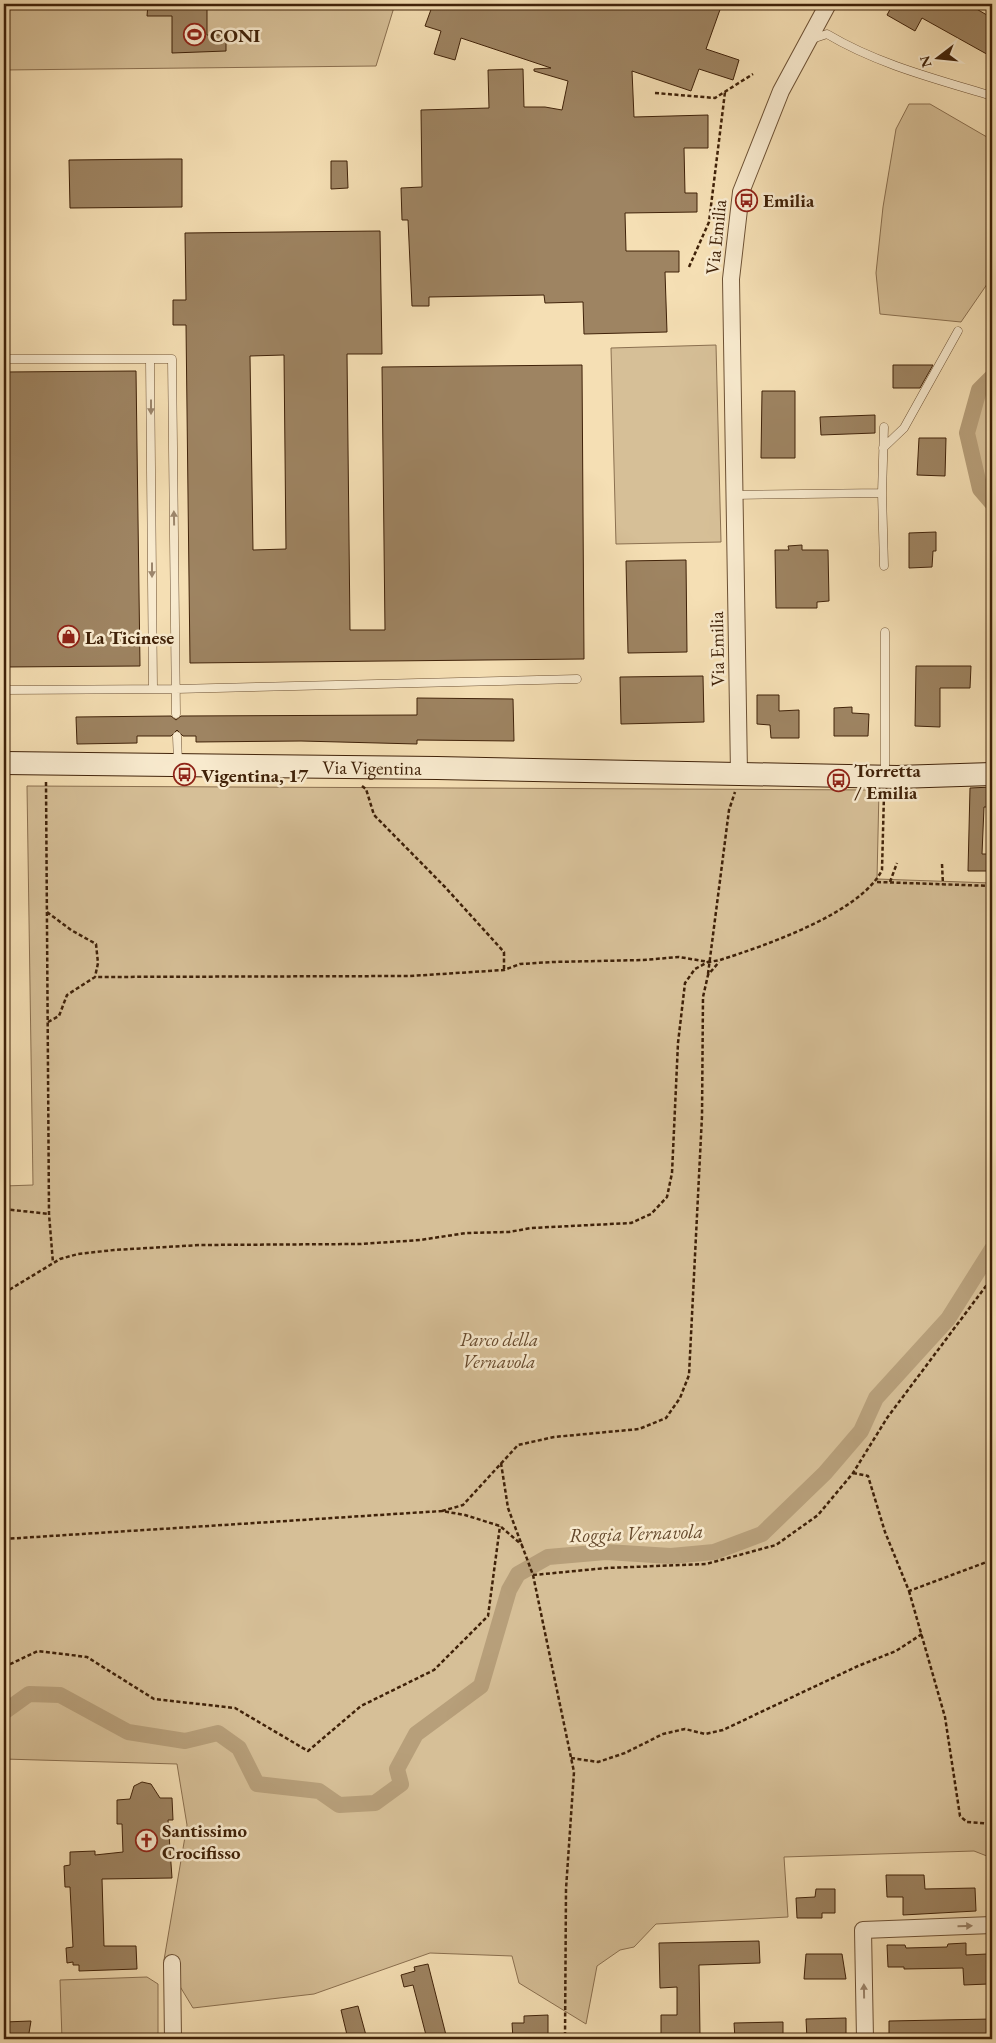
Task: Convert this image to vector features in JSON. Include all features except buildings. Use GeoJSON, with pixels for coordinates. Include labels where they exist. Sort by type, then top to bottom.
{"type":"FeatureCollection","features":[{"type":"Feature","properties":{"kind":"street","name":"Via Emilia"},"geometry":{"type":"LineString","coordinates":[[737,784],[731,278],[741,192],[781,91],[828,4]]}},
{"type":"Feature","properties":{"kind":"street","name":"Via Vigentina"},"geometry":{"type":"LineString","coordinates":[[4,763],[178,765],[737,784],[884,785],[992,774]]}},
{"type":"Feature","properties":{"kind":"street"},"geometry":{"type":"LineString","coordinates":[[865,2039],[864,1930],[992,1925]]}},
{"type":"Feature","properties":{"kind":"street"},"geometry":{"type":"LineString","coordinates":[[172,1963],[173,2039]]}},
{"type":"Feature","properties":{"kind":"lane"},"geometry":{"type":"LineString","coordinates":[[808,40],[827,34],[845,45],[901,68],[992,96]]}},
{"type":"Feature","properties":{"kind":"lane"},"geometry":{"type":"LineString","coordinates":[[883,448],[904,428],[958,331]]}},
{"type":"Feature","properties":{"kind":"lane"},"geometry":{"type":"LineString","coordinates":[[4,359],[172,359],[176,714]]}},
{"type":"Feature","properties":{"kind":"lane"},"geometry":{"type":"LineString","coordinates":[[150,359],[153,689]]}},
{"type":"Feature","properties":{"kind":"lane"},"geometry":{"type":"LineString","coordinates":[[884,427],[882,493],[884,566]]}},
{"type":"Feature","properties":{"kind":"lane"},"geometry":{"type":"LineString","coordinates":[[733,495],[882,493]]}},
{"type":"Feature","properties":{"kind":"lane"},"geometry":{"type":"LineString","coordinates":[[884,785],[885,632]]}},
{"type":"Feature","properties":{"kind":"lane"},"geometry":{"type":"LineString","coordinates":[[4,690],[176,689],[577,679]]}},
{"type":"Feature","properties":{"kind":"lane"},"geometry":{"type":"LineString","coordinates":[[177,736],[178,765]]}},
{"type":"Feature","properties":{"kind":"path"},"geometry":{"type":"LineString","coordinates":[[655,93],[715,98],[753,74]]}},
{"type":"Feature","properties":{"kind":"path"},"geometry":{"type":"LineString","coordinates":[[689,267],[709,222],[725,92]]}},
{"type":"Feature","properties":{"kind":"path"},"geometry":{"type":"LineString","coordinates":[[46,778],[48,1214],[53,1263]]}},
{"type":"Feature","properties":{"kind":"path"},"geometry":{"type":"LineString","coordinates":[[357,780],[366,789],[374,815],[445,887],[504,952],[504,970]]}},
{"type":"Feature","properties":{"kind":"path"},"geometry":{"type":"LineString","coordinates":[[442,1512],[463,1505],[518,1444],[554,1437],[640,1429],[666,1418],[680,1398],[689,1375],[702,1116],[703,997],[708,975],[728,810],[737,784]]}},
{"type":"Feature","properties":{"kind":"path"},"geometry":{"type":"LineString","coordinates":[[4,1293],[53,1263],[78,1254],[201,1245],[368,1244],[531,1228],[631,1223],[645,1218],[667,1197],[672,1173],[678,1043],[685,983],[695,969],[709,962],[720,960],[811,925],[840,910],[877,882],[882,870],[884,785]]}},
{"type":"Feature","properties":{"kind":"path"},"geometry":{"type":"LineString","coordinates":[[890,882],[897,863]]}},
{"type":"Feature","properties":{"kind":"path"},"geometry":{"type":"LineString","coordinates":[[942,864],[943,885]]}},
{"type":"Feature","properties":{"kind":"path"},"geometry":{"type":"LineString","coordinates":[[877,882],[992,886]]}},
{"type":"Feature","properties":{"kind":"path"},"geometry":{"type":"LineString","coordinates":[[47,912],[70,930],[96,944],[98,963],[95,976]]}},
{"type":"Feature","properties":{"kind":"path"},"geometry":{"type":"LineString","coordinates":[[48,1022],[59,1016],[67,995],[95,976],[410,976],[504,970],[520,964],[643,960],[678,956],[709,962]]}},
{"type":"Feature","properties":{"kind":"path"},"geometry":{"type":"LineString","coordinates":[[708,975],[720,960]]}},
{"type":"Feature","properties":{"kind":"path"},"geometry":{"type":"LineString","coordinates":[[4,1209],[48,1214]]}},
{"type":"Feature","properties":{"kind":"path"},"geometry":{"type":"LineString","coordinates":[[533,1575],[606,1568],[706,1564],[776,1545],[818,1515],[852,1472],[887,1418],[992,1278]]}},
{"type":"Feature","properties":{"kind":"path"},"geometry":{"type":"LineString","coordinates":[[501,1463],[508,1508],[533,1575],[574,1772],[566,1889],[565,2039]]}},
{"type":"Feature","properties":{"kind":"path"},"geometry":{"type":"LineString","coordinates":[[852,1472],[868,1476],[885,1532],[909,1591],[945,1717],[960,1816],[966,1822],[992,1824]]}},
{"type":"Feature","properties":{"kind":"path"},"geometry":{"type":"LineString","coordinates":[[4,1539],[442,1512],[465,1515],[500,1526],[523,1546]]}},
{"type":"Feature","properties":{"kind":"path"},"geometry":{"type":"LineString","coordinates":[[4,1667],[38,1651],[87,1657],[154,1699],[235,1708],[308,1751],[361,1706],[434,1670],[488,1616],[500,1526]]}},
{"type":"Feature","properties":{"kind":"path"},"geometry":{"type":"LineString","coordinates":[[909,1591],[992,1560]]}},
{"type":"Feature","properties":{"kind":"path"},"geometry":{"type":"LineString","coordinates":[[571,1758],[598,1762],[625,1753],[663,1734],[684,1729],[705,1734],[724,1730],[858,1666],[896,1651],[922,1634]]}},
{"type":"Feature","properties":{"kind":"green space","name":"CONI"},"geometry":{"type":"Polygon","coordinates":[[[4,4],[395,4],[376,66],[4,70],[4,4]]]}},
{"type":"Feature","properties":{"kind":"green space"},"geometry":{"type":"Polygon","coordinates":[[[909,104],[930,104],[992,140],[992,277],[961,322],[880,314],[876,273],[883,207],[896,129],[909,104]]]}},
{"type":"Feature","properties":{"kind":"green space"},"geometry":{"type":"Polygon","coordinates":[[[716,345],[721,542],[616,544],[611,348],[716,345]]]}},
{"type":"Feature","properties":{"kind":"green space"},"geometry":{"type":"Polygon","coordinates":[[[992,380],[992,494],[986,487],[972,432],[982,389],[992,380]]]}},
{"type":"Feature","properties":{"kind":"green space","name":"Parco della Vernavola"},"geometry":{"type":"Polygon","coordinates":[[[27,786],[879,790],[877,879],[992,883],[992,1858],[974,1851],[784,1857],[788,1917],[656,1924],[634,1947],[620,1950],[597,1966],[586,2024],[519,1983],[512,1956],[430,1953],[314,1994],[193,2008],[164,1960],[187,1825],[177,1764],[4,1759],[4,1186],[33,1185],[27,786]]]}},
{"type":"Feature","properties":{"kind":"green space"},"geometry":{"type":"Polygon","coordinates":[[[147,1977],[158,1984],[158,2039],[62,2039],[60,1980],[147,1977]]]}},
{"type":"Feature","properties":{"kind":"waterway","name":"Roggia Vernavola"},"geometry":{"type":"LineString","coordinates":[[992,377],[979,390],[967,433],[980,489],[992,503]]}},
{"type":"Feature","properties":{"kind":"waterway","name":"Roggia Vernavola"},"geometry":{"type":"LineString","coordinates":[[4,1712],[29,1694],[60,1695],[128,1732],[185,1741],[218,1733],[239,1748],[257,1784],[319,1791],[339,1805],[375,1803],[401,1784],[397,1769],[416,1734],[481,1686],[509,1590],[518,1574],[548,1557],[606,1552],[671,1556],[714,1552],[762,1534],[825,1473],[861,1431],[876,1398],[948,1319],[992,1249]]}},
{"type":"Feature","properties":{"kind":"place","name":"CONI"},"geometry":{"type":"Point","coordinates":[194,35]}},
{"type":"Feature","properties":{"kind":"place","name":"Emilia"},"geometry":{"type":"Point","coordinates":[747,200]}},
{"type":"Feature","properties":{"kind":"place","name":"La Ticinese"},"geometry":{"type":"Point","coordinates":[69,637]}},
{"type":"Feature","properties":{"kind":"place","name":"Vigentina, 17"},"geometry":{"type":"Point","coordinates":[185,775]}},
{"type":"Feature","properties":{"kind":"place","name":"Torretta / Emilia"},"geometry":{"type":"Point","coordinates":[838,781]}},
{"type":"Feature","properties":{"kind":"place","name":"Santissimo Crocifisso"},"geometry":{"type":"Point","coordinates":[146,1841]}}]}
